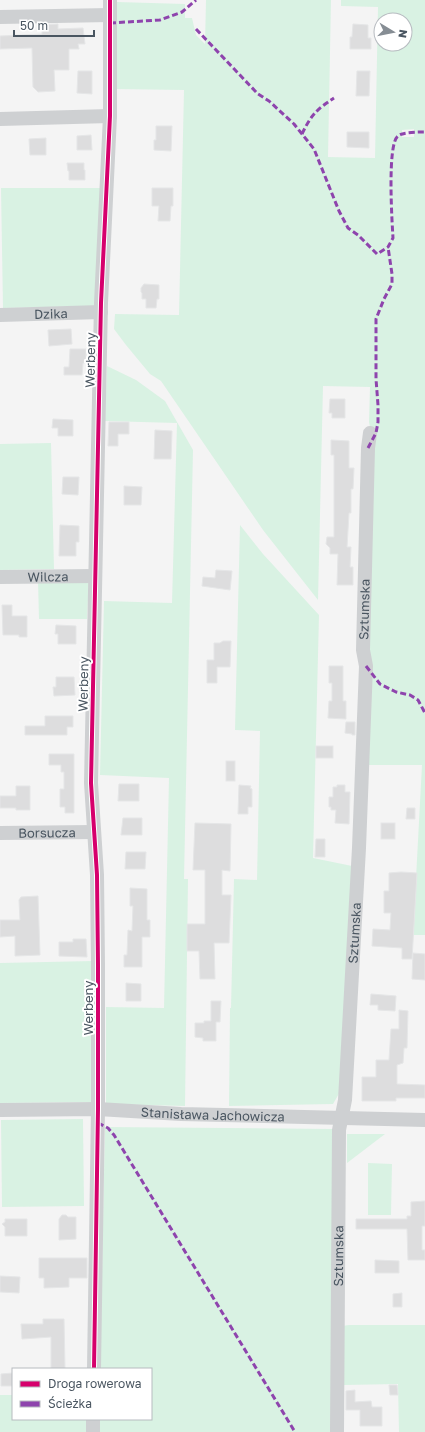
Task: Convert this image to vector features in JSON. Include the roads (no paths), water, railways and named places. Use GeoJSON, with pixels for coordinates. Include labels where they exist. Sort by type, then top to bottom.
{"type":"FeatureCollection","features":[{"type":"Feature","properties":{"kind":"street","name":"Werbeny"},"geometry":{"type":"LineString","coordinates":[[94,1368],[98,1109],[97,875],[91,782],[101,312],[110,116],[110,0]]}},
{"type":"Feature","properties":{"kind":"street"},"geometry":{"type":"LineString","coordinates":[[0,17],[110,15]]}},
{"type":"Feature","properties":{"kind":"street"},"geometry":{"type":"LineString","coordinates":[[0,119],[110,116]]}},
{"type":"Feature","properties":{"kind":"street","name":"Dzika"},"geometry":{"type":"LineString","coordinates":[[0,314],[101,312]]}},
{"type":"Feature","properties":{"kind":"street","name":"Sztumska"},"geometry":{"type":"LineString","coordinates":[[337,1432],[339,1130],[345,1100],[359,848],[366,674],[363,650],[368,448],[370,433]]}},
{"type":"Feature","properties":{"kind":"street","name":"Wilcza"},"geometry":{"type":"LineString","coordinates":[[0,577],[95,576]]}},
{"type":"Feature","properties":{"kind":"street","name":"Borsucza"},"geometry":{"type":"LineString","coordinates":[[0,833],[94,832]]}},
{"type":"Feature","properties":{"kind":"street","name":"Stanisława Jachowicza"},"geometry":{"type":"LineString","coordinates":[[0,1110],[98,1109],[180,1114],[425,1120]]}},
{"type":"Feature","properties":{"kind":"street"},"geometry":{"type":"LineString","coordinates":[[92,1432],[93,1420]]}}]}
